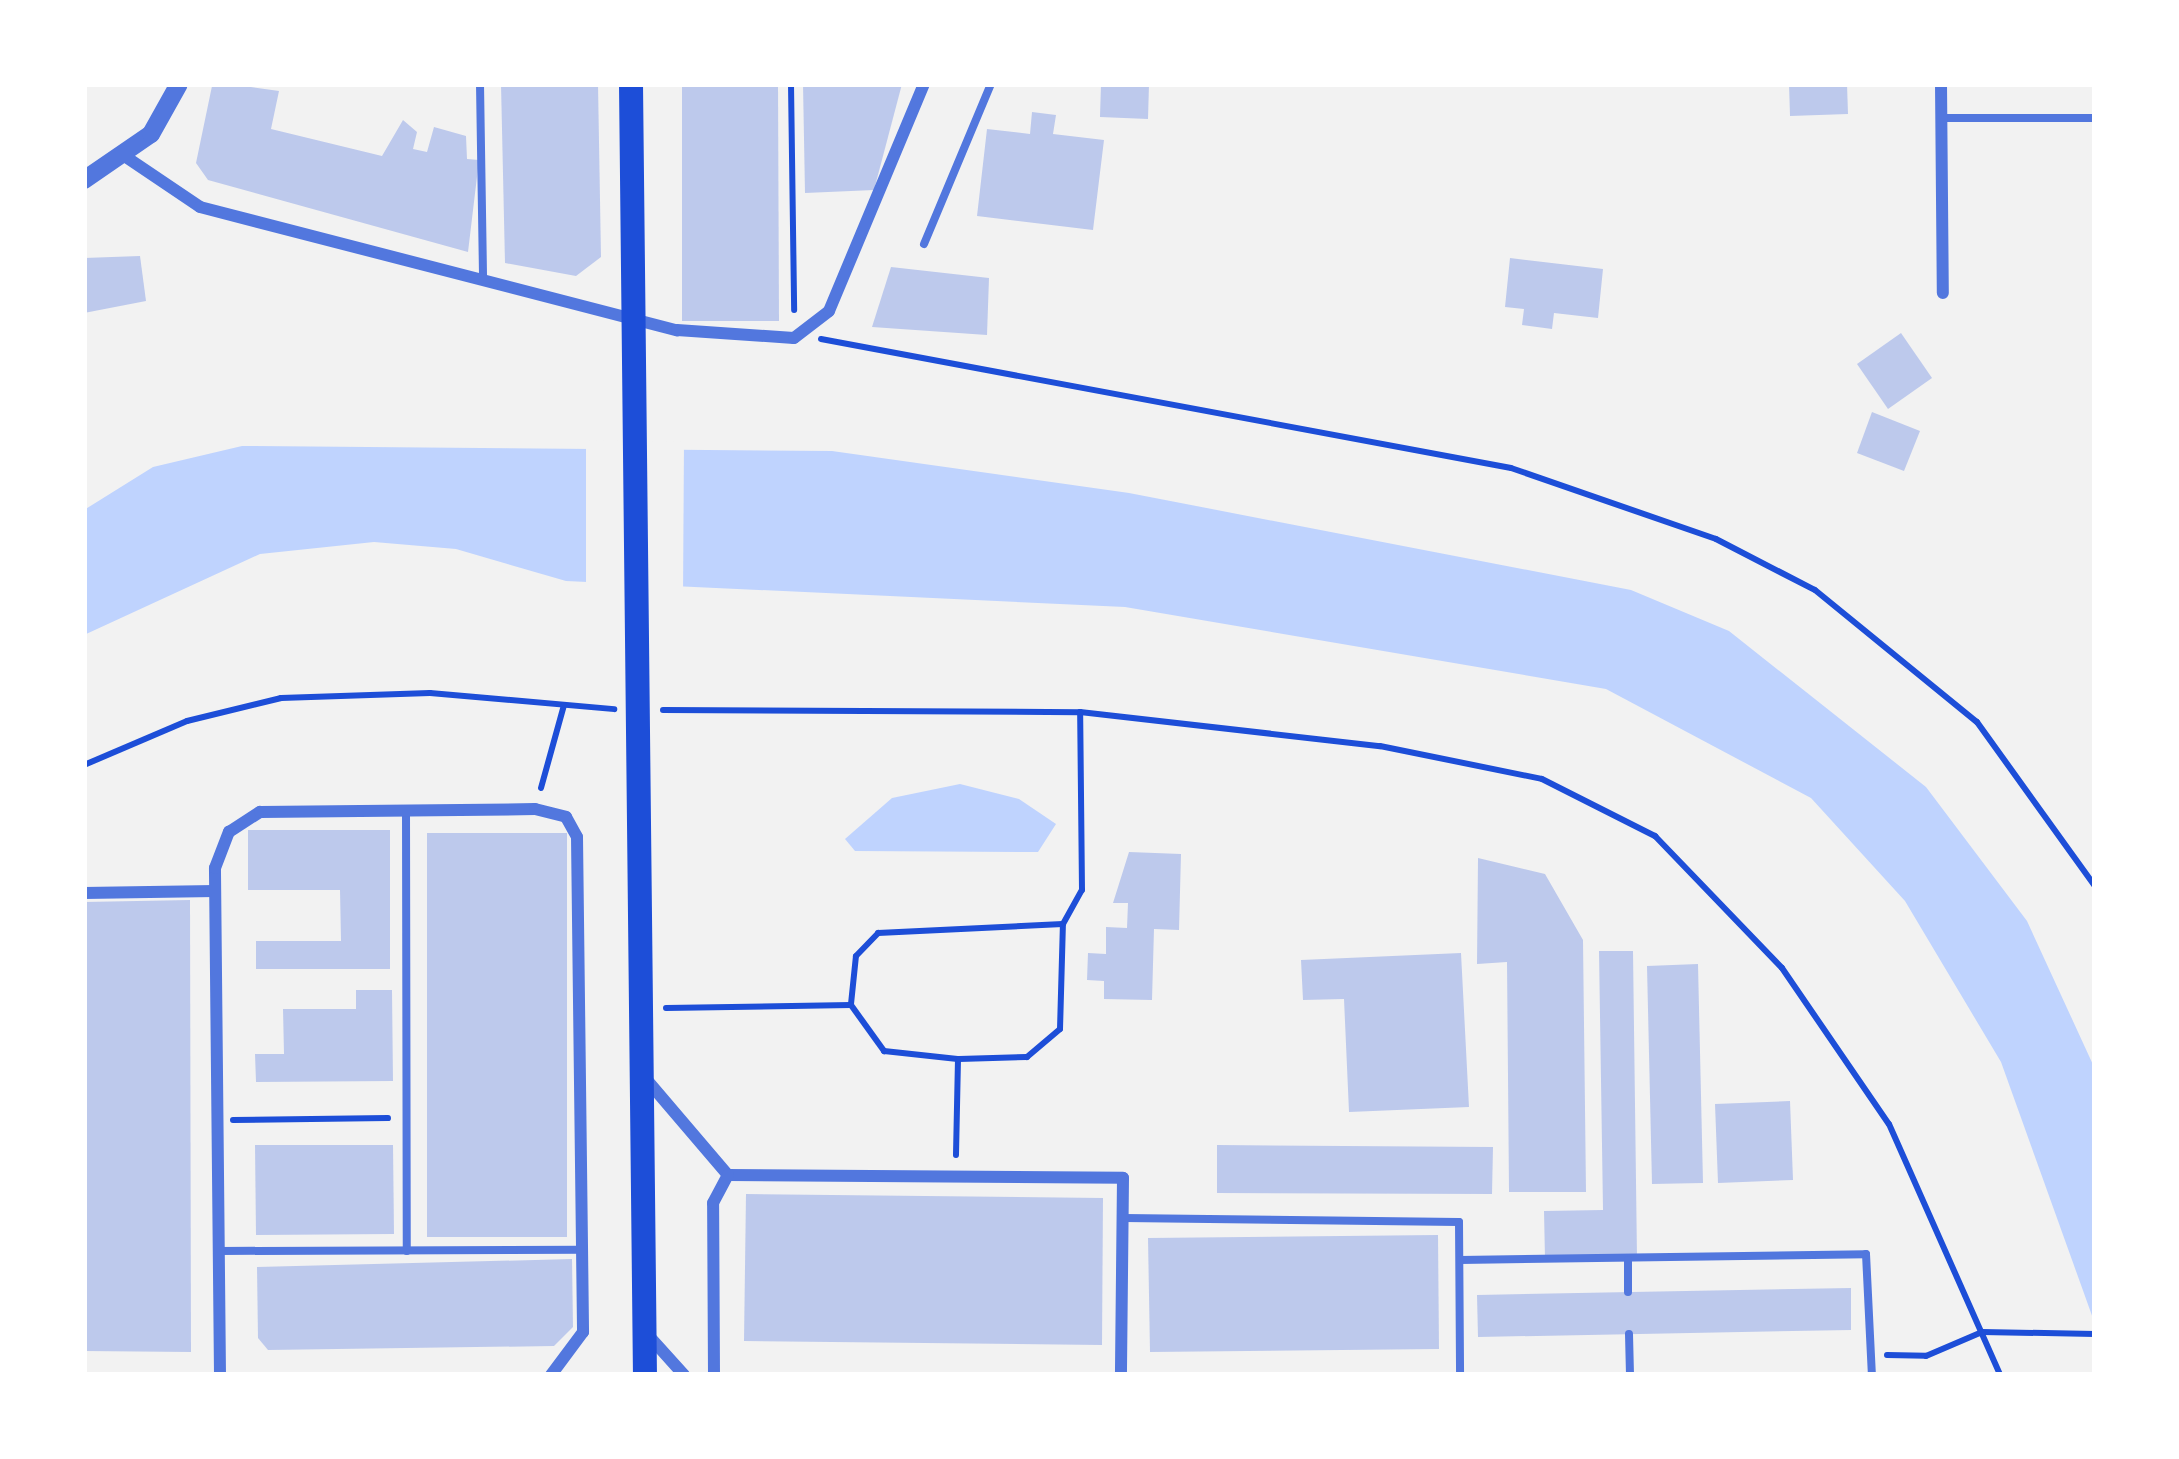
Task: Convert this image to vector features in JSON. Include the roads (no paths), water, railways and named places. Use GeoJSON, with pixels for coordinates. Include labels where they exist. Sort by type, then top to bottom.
{"type":"FeatureCollection","features":[{"type":"Feature","properties":{"kind":"highway"},"geometry":{"type":"LineString","coordinates":[[631,84],[635,1065],[638,1318],[645,1375]]}},
{"type":"Feature","properties":{"kind":"highway"},"geometry":{"type":"LineString","coordinates":[[631,1375],[638,1318]]}},
{"type":"Feature","properties":{"kind":"street"},"geometry":{"type":"LineString","coordinates":[[84,180],[126,157],[178,84]]}},
{"type":"Feature","properties":{"kind":"street"},"geometry":{"type":"LineString","coordinates":[[126,157],[200,206],[483,280],[631,332],[800,336],[829,311],[924,84]]}},
{"type":"Feature","properties":{"kind":"street"},"geometry":{"type":"LineString","coordinates":[[1941,84],[1943,293]]}},
{"type":"Feature","properties":{"kind":"street"},"geometry":{"type":"LineString","coordinates":[[220,1375],[215,891],[229,832],[260,812],[535,809],[566,817],[578,837],[583,1332],[551,1375]]}},
{"type":"Feature","properties":{"kind":"street"},"geometry":{"type":"LineString","coordinates":[[84,893],[215,891]]}},
{"type":"Feature","properties":{"kind":"street"},"geometry":{"type":"LineString","coordinates":[[635,1065],[728,1174],[1123,1178],[1121,1375]]}},
{"type":"Feature","properties":{"kind":"street"},"geometry":{"type":"LineString","coordinates":[[714,1375],[712,1202],[728,1174]]}},
{"type":"Feature","properties":{"kind":"street"},"geometry":{"type":"LineString","coordinates":[[638,1318],[684,1375]]}},
{"type":"Feature","properties":{"kind":"lane"},"geometry":{"type":"LineString","coordinates":[[480,84],[483,280]]}},
{"type":"Feature","properties":{"kind":"lane"},"geometry":{"type":"LineString","coordinates":[[924,244],[991,84]]}},
{"type":"Feature","properties":{"kind":"lane"},"geometry":{"type":"LineString","coordinates":[[1942,118],[2095,118]]}},
{"type":"Feature","properties":{"kind":"lane"},"geometry":{"type":"LineString","coordinates":[[406,810],[407,1251]]}},
{"type":"Feature","properties":{"kind":"lane"},"geometry":{"type":"LineString","coordinates":[[1122,1218],[1460,1222],[1460,1375]]}},
{"type":"Feature","properties":{"kind":"lane"},"geometry":{"type":"LineString","coordinates":[[218,1251],[583,1250]]}},
{"type":"Feature","properties":{"kind":"lane"},"geometry":{"type":"LineString","coordinates":[[1460,1260],[1866,1254],[1872,1375]]}},
{"type":"Feature","properties":{"kind":"lane"},"geometry":{"type":"LineString","coordinates":[[1628,1260],[1628,1292]]}},
{"type":"Feature","properties":{"kind":"lane"},"geometry":{"type":"LineString","coordinates":[[1629,1334],[1630,1375]]}},
{"type":"Feature","properties":{"kind":"water"},"geometry":{"type":"Polygon","coordinates":[[[242,446],[832,451],[1129,493],[1631,590],[1729,631],[1926,787],[2027,921],[2095,1069],[2095,1324],[2001,1062],[1905,901],[1811,798],[1606,689],[1125,607],[566,581],[456,549],[374,542],[260,554],[84,635],[84,510],[153,467],[242,446]]]}},
{"type":"Feature","properties":{"kind":"water"},"geometry":{"type":"Polygon","coordinates":[[[960,784],[1019,799],[1056,824],[1038,852],[855,851],[845,839],[892,798],[960,784]]]}}]}
